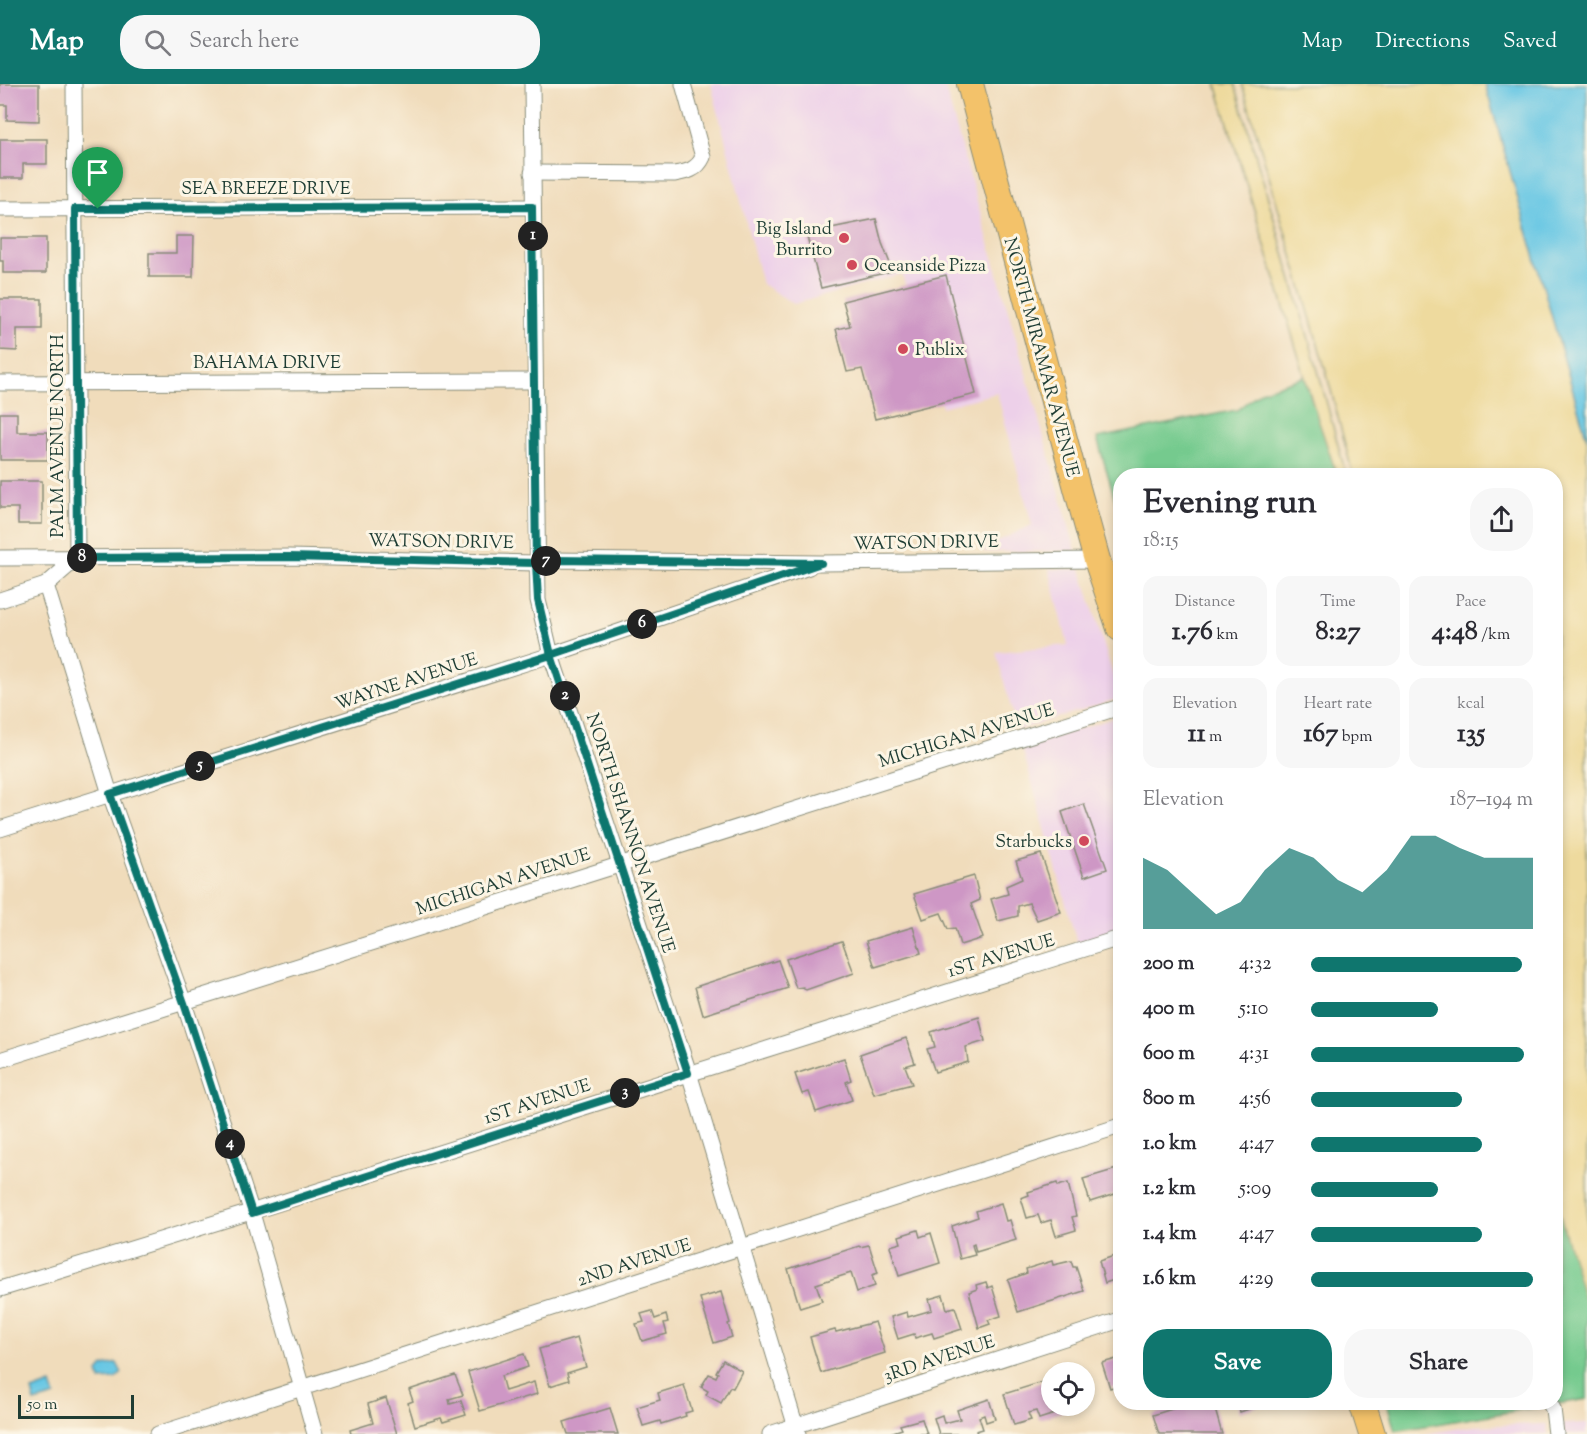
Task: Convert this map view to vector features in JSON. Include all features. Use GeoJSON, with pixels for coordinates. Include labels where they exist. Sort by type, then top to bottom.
{"type":"FeatureCollection","features":[{"type":"Feature","properties":{"kind":"main road","name":"NORTH MIRAMAR AVENUE"},"geometry":{"type":"LineString","coordinates":[[970,84],[1097,560],[1113,607]]}},
{"type":"Feature","properties":{"kind":"main road"},"geometry":{"type":"LineString","coordinates":[[1364,1410],[1372,1434]]}},
{"type":"Feature","properties":{"kind":"street","name":"PALM AVENUE NORTH"},"geometry":{"type":"LineString","coordinates":[[46,585],[77,558],[74,84]]}},
{"type":"Feature","properties":{"kind":"street","name":"NORTH SHANNON AVENUE"},"geometry":{"type":"LineString","coordinates":[[532,84],[538,600],[551,655],[688,1073],[797,1430]]}},
{"type":"Feature","properties":{"kind":"street"},"geometry":{"type":"LineString","coordinates":[[532,173],[674,174],[695,168],[703,157],[683,84]]}},
{"type":"Feature","properties":{"kind":"street","name":"SEA BREEZE DRIVE"},"geometry":{"type":"LineString","coordinates":[[0,209],[532,207]]}},
{"type":"Feature","properties":{"kind":"street","name":"BAHAMA DRIVE"},"geometry":{"type":"LineString","coordinates":[[0,383],[534,381]]}},
{"type":"Feature","properties":{"kind":"street","name":"WATSON DRIVE"},"geometry":{"type":"LineString","coordinates":[[0,558],[289,557],[536,563],[553,560],[821,563],[1097,560]]}},
{"type":"Feature","properties":{"kind":"street","name":"WAYNE AVENUE"},"geometry":{"type":"LineString","coordinates":[[0,829],[551,655],[821,563]]}},
{"type":"Feature","properties":{"kind":"street"},"geometry":{"type":"LineString","coordinates":[[0,600],[46,585],[110,794],[184,1003],[252,1213],[315,1434]]}},
{"type":"Feature","properties":{"kind":"street","name":"MICHIGAN AVENUE"},"geometry":{"type":"LineString","coordinates":[[0,1060],[1113,709]]}},
{"type":"Feature","properties":{"kind":"street","name":"1ST AVENUE"},"geometry":{"type":"LineString","coordinates":[[0,1289],[252,1213],[1113,940]]}},
{"type":"Feature","properties":{"kind":"street","name":"2ND AVENUE"},"geometry":{"type":"LineString","coordinates":[[158,1434],[1113,1128]]}},
{"type":"Feature","properties":{"kind":"street","name":"3RD AVENUE"},"geometry":{"type":"LineString","coordinates":[[770,1434],[797,1430],[1113,1322]]}},
{"type":"Feature","properties":{"kind":"street"},"geometry":{"type":"LineString","coordinates":[[1553,1410],[1556,1434]]}},
{"type":"Feature","properties":{"kind":"shaded area"},"geometry":{"type":"Polygon","coordinates":[[[711,84],[944,84],[1076,551],[983,552],[986,547],[1032,525],[997,393],[942,407],[902,274],[794,304],[762,284],[711,84]]]}},
{"type":"Feature","properties":{"kind":"shaded area"},"geometry":{"type":"Polygon","coordinates":[[[1049,569],[1081,569],[1113,675],[1113,700],[1017,730],[996,652],[1068,645],[1049,569]]]}},
{"type":"Feature","properties":{"kind":"shaded area"},"geometry":{"type":"Polygon","coordinates":[[[1113,718],[1113,931],[1077,943],[1022,747],[1113,718]]]}},
{"type":"Feature","properties":{"kind":"shaded area"},"geometry":{"type":"Polygon","coordinates":[[[1587,1423],[1587,1434],[1564,1434],[1563,1424],[1587,1423]]]}},
{"type":"Feature","properties":{"kind":"shaded area"},"geometry":{"type":"Polygon","coordinates":[[[1547,1424],[1548,1434],[1424,1434],[1473,1426],[1547,1424]]]}},
{"type":"Feature","properties":{"kind":"green space"},"geometry":{"type":"Polygon","coordinates":[[[1304,377],[1335,468],[1113,468],[1113,492],[1097,438],[1237,410],[1261,391],[1304,377]]]}},
{"type":"Feature","properties":{"kind":"green space"},"geometry":{"type":"Polygon","coordinates":[[[1563,1035],[1587,1110],[1587,1399],[1563,1403],[1563,1035]]]}},
{"type":"Feature","properties":{"kind":"green space"},"geometry":{"type":"Polygon","coordinates":[[[1389,1410],[1521,1410],[1395,1431],[1389,1410]]]}},
{"type":"Feature","properties":{"kind":"sand"},"geometry":{"type":"Polygon","coordinates":[[[1216,84],[1235,84],[1344,468],[1335,468],[1216,84]]]}},
{"type":"Feature","properties":{"kind":"sand"},"geometry":{"type":"Polygon","coordinates":[[[1242,84],[1485,84],[1587,439],[1587,1309],[1563,1226],[1563,468],[1351,468],[1327,375],[1242,84]]]}},
{"type":"Feature","properties":{"kind":"water"},"geometry":{"type":"Polygon","coordinates":[[[1485,84],[1587,84],[1587,439],[1485,84]]]}},
{"type":"Feature","properties":{"kind":"water"},"geometry":{"type":"Polygon","coordinates":[[[117,1363],[122,1373],[115,1379],[100,1380],[98,1372],[103,1366],[117,1363]]]}},
{"type":"Feature","properties":{"kind":"water"},"geometry":{"type":"Polygon","coordinates":[[[51,1384],[55,1396],[35,1402],[32,1391],[51,1384]]]}},
{"type":"Feature","properties":{"kind":"building"},"geometry":{"type":"Polygon","coordinates":[[[0,84],[39,84],[39,121],[7,120],[7,105],[0,105],[0,84]]]}},
{"type":"Feature","properties":{"kind":"building"},"geometry":{"type":"Polygon","coordinates":[[[0,139],[47,139],[47,164],[23,164],[23,178],[0,178],[0,139]]]}},
{"type":"Feature","properties":{"kind":"building"},"geometry":{"type":"Polygon","coordinates":[[[876,219],[893,271],[821,288],[806,233],[876,219]]]}},
{"type":"Feature","properties":{"kind":"building"},"geometry":{"type":"Polygon","coordinates":[[[176,236],[194,236],[193,277],[149,277],[149,253],[176,253],[176,236]]]}},
{"type":"Feature","properties":{"kind":"building"},"geometry":{"type":"Polygon","coordinates":[[[0,238],[46,238],[46,273],[3,273],[3,261],[0,261],[0,238]]]}},
{"type":"Feature","properties":{"kind":"building","name":"Publix"},"geometry":{"type":"Polygon","coordinates":[[[946,275],[976,394],[875,419],[862,369],[847,372],[836,329],[850,326],[843,301],[946,275]]]}},
{"type":"Feature","properties":{"kind":"building"},"geometry":{"type":"Polygon","coordinates":[[[0,299],[42,299],[42,329],[17,329],[17,351],[0,350],[0,299]]]}},
{"type":"Feature","properties":{"kind":"building"},"geometry":{"type":"Polygon","coordinates":[[[0,413],[17,413],[17,432],[48,432],[48,460],[0,460],[0,413]]]}},
{"type":"Feature","properties":{"kind":"building"},"geometry":{"type":"Polygon","coordinates":[[[0,481],[42,481],[42,524],[18,524],[18,508],[0,508],[0,481]]]}},
{"type":"Feature","properties":{"kind":"building","name":"Starbucks"},"geometry":{"type":"Polygon","coordinates":[[[1084,804],[1107,869],[1084,877],[1062,812],[1084,804]]]}},
{"type":"Feature","properties":{"kind":"building"},"geometry":{"type":"Polygon","coordinates":[[[1041,854],[1061,912],[1037,920],[1029,903],[1018,906],[1018,916],[998,921],[991,899],[1008,894],[1006,886],[1022,879],[1016,861],[1041,854]]]}},
{"type":"Feature","properties":{"kind":"building"},"geometry":{"type":"Polygon","coordinates":[[[974,876],[980,900],[971,904],[983,938],[960,945],[955,928],[948,929],[941,913],[923,919],[914,894],[974,876]]]}},
{"type":"Feature","properties":{"kind":"building"},"geometry":{"type":"Polygon","coordinates":[[[913,927],[921,953],[875,967],[866,941],[913,927]]]}},
{"type":"Feature","properties":{"kind":"building"},"geometry":{"type":"Polygon","coordinates":[[[842,941],[854,973],[806,990],[803,987],[796,988],[786,959],[842,941]]]}},
{"type":"Feature","properties":{"kind":"building"},"geometry":{"type":"Polygon","coordinates":[[[778,960],[788,988],[703,1015],[695,987],[778,960]]]}},
{"type":"Feature","properties":{"kind":"building"},"geometry":{"type":"Polygon","coordinates":[[[979,1017],[985,1041],[966,1047],[968,1062],[935,1072],[927,1049],[935,1047],[931,1032],[979,1017]]]}},
{"type":"Feature","properties":{"kind":"building"},"geometry":{"type":"Polygon","coordinates":[[[906,1038],[915,1063],[905,1066],[912,1084],[874,1094],[860,1054],[906,1038]]]}},
{"type":"Feature","properties":{"kind":"building"},"geometry":{"type":"Polygon","coordinates":[[[844,1058],[851,1080],[846,1082],[852,1100],[816,1112],[809,1092],[802,1094],[795,1074],[844,1058]]]}},
{"type":"Feature","properties":{"kind":"building"},"geometry":{"type":"Polygon","coordinates":[[[1113,1170],[1113,1195],[1090,1202],[1083,1179],[1113,1170]]]}},
{"type":"Feature","properties":{"kind":"building"},"geometry":{"type":"Polygon","coordinates":[[[1057,1183],[1058,1186],[1068,1183],[1076,1216],[1072,1217],[1076,1230],[1056,1236],[1051,1220],[1041,1223],[1038,1215],[1027,1218],[1021,1198],[1029,1195],[1028,1192],[1057,1183]]]}},
{"type":"Feature","properties":{"kind":"building"},"geometry":{"type":"Polygon","coordinates":[[[1001,1203],[1006,1221],[1010,1220],[1016,1240],[976,1252],[974,1244],[972,1245],[975,1255],[960,1259],[952,1226],[978,1217],[976,1211],[1001,1203]]]}},
{"type":"Feature","properties":{"kind":"building"},"geometry":{"type":"Polygon","coordinates":[[[918,1230],[920,1237],[931,1233],[940,1263],[899,1276],[890,1246],[901,1243],[899,1236],[918,1230]]]}},
{"type":"Feature","properties":{"kind":"building"},"geometry":{"type":"Polygon","coordinates":[[[869,1245],[878,1273],[872,1275],[875,1286],[857,1292],[851,1273],[816,1284],[822,1301],[800,1308],[788,1269],[859,1246],[869,1245]]]}},
{"type":"Feature","properties":{"kind":"building"},"geometry":{"type":"Polygon","coordinates":[[[1113,1256],[1113,1280],[1105,1283],[1099,1261],[1113,1256]]]}},
{"type":"Feature","properties":{"kind":"building"},"geometry":{"type":"Polygon","coordinates":[[[1052,1261],[1053,1265],[1071,1261],[1073,1267],[1076,1267],[1084,1291],[1018,1312],[1008,1280],[1027,1273],[1026,1269],[1052,1261]]]}},
{"type":"Feature","properties":{"kind":"building"},"geometry":{"type":"Polygon","coordinates":[[[986,1282],[988,1288],[992,1286],[1001,1316],[988,1320],[990,1324],[979,1328],[969,1292],[977,1289],[976,1285],[986,1282]]]}},
{"type":"Feature","properties":{"kind":"building"},"geometry":{"type":"Polygon","coordinates":[[[721,1292],[732,1337],[714,1343],[700,1298],[721,1292]]]}},
{"type":"Feature","properties":{"kind":"building"},"geometry":{"type":"Polygon","coordinates":[[[943,1295],[947,1309],[955,1307],[962,1329],[934,1338],[932,1333],[915,1338],[914,1334],[898,1339],[891,1317],[907,1312],[908,1317],[932,1310],[929,1299],[943,1295]]]}},
{"type":"Feature","properties":{"kind":"building"},"geometry":{"type":"Polygon","coordinates":[[[652,1311],[655,1319],[666,1315],[668,1322],[664,1323],[667,1334],[642,1341],[636,1324],[644,1322],[641,1314],[652,1311]]]}},
{"type":"Feature","properties":{"kind":"building"},"geometry":{"type":"Polygon","coordinates":[[[875,1322],[885,1353],[821,1373],[810,1337],[875,1322]]]}},
{"type":"Feature","properties":{"kind":"building"},"geometry":{"type":"Polygon","coordinates":[[[577,1338],[586,1367],[567,1373],[569,1380],[550,1386],[539,1349],[577,1338]]]}},
{"type":"Feature","properties":{"kind":"building"},"geometry":{"type":"Polygon","coordinates":[[[524,1354],[528,1367],[501,1376],[505,1391],[534,1382],[537,1394],[480,1411],[468,1372],[524,1354]]]}},
{"type":"Feature","properties":{"kind":"building"},"geometry":{"type":"Polygon","coordinates":[[[723,1360],[742,1371],[733,1388],[730,1387],[721,1403],[706,1395],[708,1391],[701,1387],[709,1374],[716,1377],[718,1373],[716,1372],[723,1360]]]}},
{"type":"Feature","properties":{"kind":"building"},"geometry":{"type":"Polygon","coordinates":[[[1113,1360],[1113,1387],[1110,1388],[1102,1363],[1113,1360]]]}},
{"type":"Feature","properties":{"kind":"building"},"geometry":{"type":"Polygon","coordinates":[[[455,1375],[463,1395],[449,1399],[450,1404],[461,1401],[466,1415],[443,1422],[441,1418],[415,1426],[408,1403],[413,1401],[409,1390],[455,1375]]]}},
{"type":"Feature","properties":{"kind":"building"},"geometry":{"type":"Polygon","coordinates":[[[1041,1382],[1041,1416],[1048,1416],[1039,1419],[1036,1411],[1028,1413],[1031,1420],[1014,1425],[1004,1394],[1041,1382]]]}},
{"type":"Feature","properties":{"kind":"building"},"geometry":{"type":"Polygon","coordinates":[[[684,1385],[692,1411],[685,1413],[686,1416],[661,1424],[660,1421],[643,1426],[637,1407],[660,1400],[658,1393],[684,1385]]]}},
{"type":"Feature","properties":{"kind":"building"},"geometry":{"type":"Polygon","coordinates":[[[386,1398],[397,1434],[351,1434],[350,1430],[373,1423],[368,1404],[386,1398]]]}},
{"type":"Feature","properties":{"kind":"building"},"geometry":{"type":"Polygon","coordinates":[[[989,1399],[995,1419],[986,1422],[984,1415],[979,1417],[983,1429],[976,1431],[977,1434],[939,1434],[934,1418],[942,1415],[944,1423],[960,1419],[957,1410],[989,1399]]]}},
{"type":"Feature","properties":{"kind":"building"},"geometry":{"type":"Polygon","coordinates":[[[610,1408],[618,1434],[568,1434],[564,1422],[610,1408]]]}},
{"type":"Feature","properties":{"kind":"building"},"geometry":{"type":"Polygon","coordinates":[[[1169,1410],[1215,1410],[1222,1434],[1159,1434],[1153,1415],[1169,1410]]]}},
{"type":"Feature","properties":{"kind":"building"},"geometry":{"type":"Polygon","coordinates":[[[922,1419],[927,1434],[887,1434],[902,1429],[900,1425],[922,1419]]]}},
{"type":"Feature","properties":{"kind":"place","name":"Big Island Burrito"},"geometry":{"type":"Point","coordinates":[844,238]}},
{"type":"Feature","properties":{"kind":"place","name":"Oceanside Pizza"},"geometry":{"type":"Point","coordinates":[852,265]}},
{"type":"Feature","properties":{"kind":"place","name":"Publix"},"geometry":{"type":"Point","coordinates":[903,349]}},
{"type":"Feature","properties":{"kind":"place","name":"Starbucks"},"geometry":{"type":"Point","coordinates":[1084,841]}},
{"type":"Feature","properties":{"kind":"route"},"geometry":{"type":"LineString","coordinates":[[98,209],[75,209],[77,558],[289,557],[536,563],[553,560],[677,560],[821,563],[551,655],[110,794],[184,1003],[252,1213],[688,1073],[551,655],[538,600],[536,563],[532,207],[98,209]]}}]}
